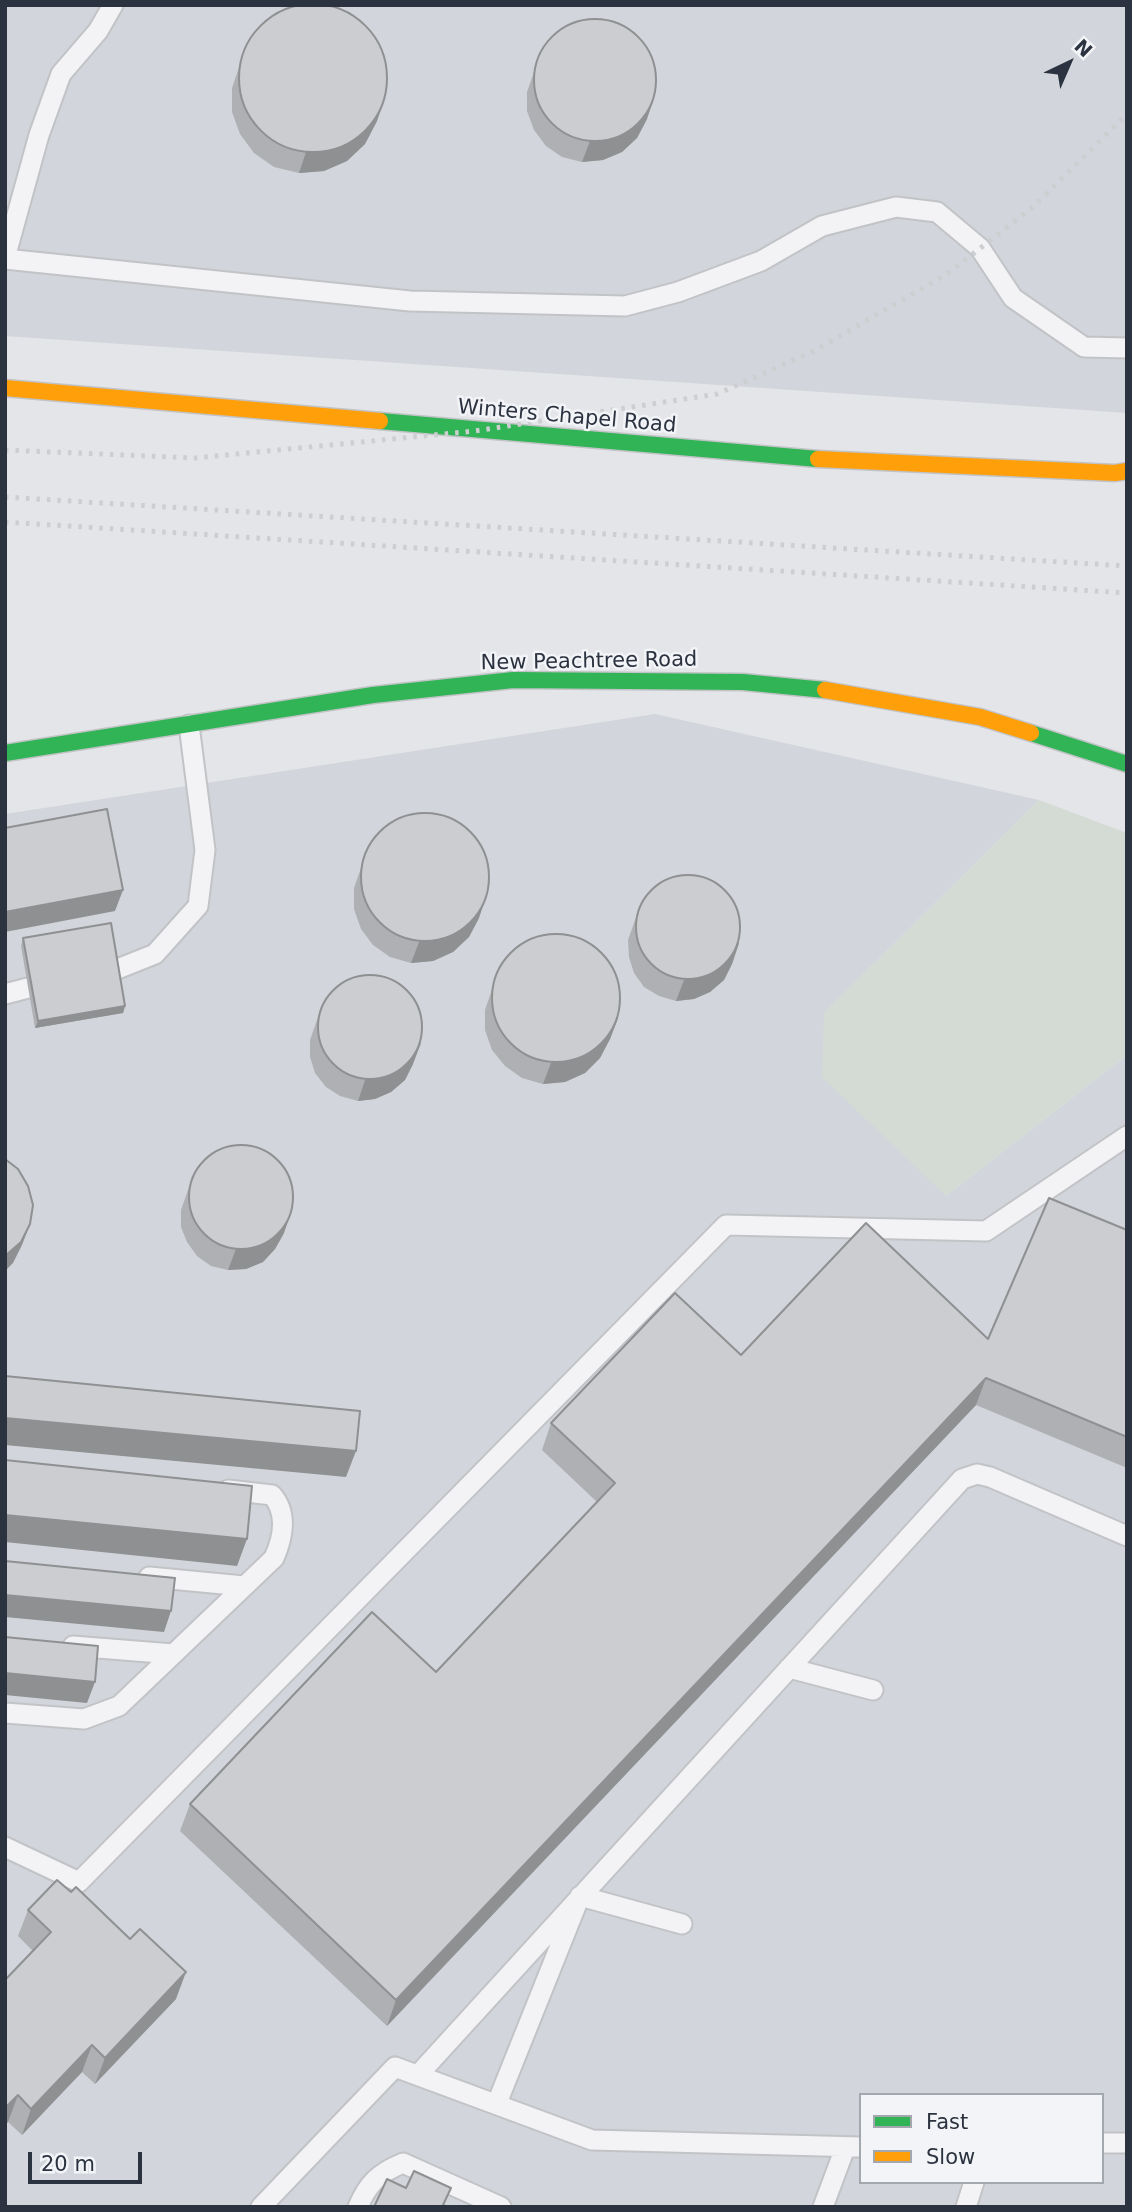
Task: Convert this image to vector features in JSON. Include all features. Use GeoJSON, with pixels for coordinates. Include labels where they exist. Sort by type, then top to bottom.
{"type":"FeatureCollection","features":[{"type":"Feature","properties":{"kind":"street","name":"Winters Chapel Road"},"geometry":{"type":"LineString","coordinates":[[5,388],[830,460],[1115,473],[1127,471]]}},
{"type":"Feature","properties":{"kind":"street","name":"New Peachtree Road"},"geometry":{"type":"LineString","coordinates":[[5,753],[373,695],[513,680],[743,682],[860,694],[980,717],[1127,764]]}},
{"type":"Feature","properties":{"kind":"lane"},"geometry":{"type":"LineString","coordinates":[[113,5],[98,31],[61,74],[40,135],[5,258],[410,301],[625,306],[678,292],[761,261],[822,226],[896,207],[937,212],[980,248],[1013,298],[1084,347],[1127,348]]}},
{"type":"Feature","properties":{"kind":"lane"},"geometry":{"type":"LineString","coordinates":[[115,970],[155,954],[198,906],[205,850],[189,725]]}},
{"type":"Feature","properties":{"kind":"lane"},"geometry":{"type":"LineString","coordinates":[[5,994],[28,988]]}},
{"type":"Feature","properties":{"kind":"lane"},"geometry":{"type":"LineString","coordinates":[[5,1847],[79,1882],[726,1225],[986,1231],[1127,1136]]}},
{"type":"Feature","properties":{"kind":"lane"},"geometry":{"type":"LineString","coordinates":[[418,2075],[962,1479],[977,1474],[990,1477],[1127,1536]]}},
{"type":"Feature","properties":{"kind":"lane"},"geometry":{"type":"LineString","coordinates":[[5,1713],[84,1719],[119,1706],[274,1558],[284,1536],[278,1502],[272,1495],[205,1488]]}},
{"type":"Feature","properties":{"kind":"lane"},"geometry":{"type":"LineString","coordinates":[[125,1575],[244,1586]]}},
{"type":"Feature","properties":{"kind":"lane"},"geometry":{"type":"LineString","coordinates":[[57,1644],[173,1654]]}},
{"type":"Feature","properties":{"kind":"lane"},"geometry":{"type":"LineString","coordinates":[[789,1668],[873,1690]]}},
{"type":"Feature","properties":{"kind":"lane"},"geometry":{"type":"LineString","coordinates":[[580,1896],[682,1924]]}},
{"type":"Feature","properties":{"kind":"lane"},"geometry":{"type":"LineString","coordinates":[[496,2103],[580,1896]]}},
{"type":"Feature","properties":{"kind":"lane"},"geometry":{"type":"LineString","coordinates":[[261,2207],[395,2067],[592,2140],[853,2148],[823,2207]]}},
{"type":"Feature","properties":{"kind":"lane"},"geometry":{"type":"LineString","coordinates":[[1104,2143],[1127,2143]]}},
{"type":"Feature","properties":{"kind":"lane"},"geometry":{"type":"LineString","coordinates":[[358,2207],[365,2190],[380,2173],[403,2163],[501,2207]]}},
{"type":"Feature","properties":{"kind":"lane"},"geometry":{"type":"LineString","coordinates":[[966,2207],[973,2184]]}},
{"type":"Feature","properties":{"kind":"shaded area"},"geometry":{"type":"Polygon","coordinates":[[[5,5],[1127,5],[1127,413],[5,336],[5,5]]]}},
{"type":"Feature","properties":{"kind":"shaded area"},"geometry":{"type":"Polygon","coordinates":[[[655,714],[1039,800],[824,1013],[946,1196],[1127,1055],[1127,2207],[5,2207],[5,814],[655,714]]]}},
{"type":"Feature","properties":{"kind":"shaded area"},"geometry":{"type":"Polygon","coordinates":[[[1039,800],[1127,833],[1127,1055],[946,1196],[822,1077],[824,1013],[1039,800]]]}},
{"type":"Feature","properties":{"kind":"building"},"geometry":{"type":"Polygon","coordinates":[[[313,4],[341,10],[365,26],[381,50],[387,78],[381,106],[365,130],[341,146],[313,152],[285,146],[261,130],[245,106],[239,78],[245,50],[261,26],[285,10],[313,4]]]}},
{"type":"Feature","properties":{"kind":"building"},"geometry":{"type":"Polygon","coordinates":[[[595,19],[618,24],[638,37],[651,57],[656,80],[651,103],[638,123],[618,136],[595,141],[572,136],[552,123],[539,103],[534,80],[539,57],[552,37],[572,24],[595,19]]]}},
{"type":"Feature","properties":{"kind":"building"},"geometry":{"type":"Polygon","coordinates":[[[107,809],[123,890],[5,912],[5,828],[107,809]]]}},
{"type":"Feature","properties":{"kind":"building"},"geometry":{"type":"Polygon","coordinates":[[[425,813],[449,818],[470,832],[484,853],[489,877],[484,901],[470,922],[449,936],[425,941],[401,936],[380,922],[366,901],[361,877],[366,853],[380,832],[401,818],[425,813]]]}},
{"type":"Feature","properties":{"kind":"building"},"geometry":{"type":"Polygon","coordinates":[[[688,875],[708,879],[725,890],[736,907],[740,927],[736,947],[725,964],[708,975],[688,979],[668,975],[651,964],[640,947],[636,927],[640,907],[651,890],[668,879],[688,875]]]}},
{"type":"Feature","properties":{"kind":"building"},"geometry":{"type":"Polygon","coordinates":[[[111,923],[125,1006],[38,1021],[23,938],[111,923]]]}},
{"type":"Feature","properties":{"kind":"building"},"geometry":{"type":"Polygon","coordinates":[[[556,934],[580,939],[601,953],[615,974],[620,998],[615,1022],[601,1043],[580,1057],[556,1062],[532,1057],[511,1043],[497,1022],[492,998],[497,974],[511,953],[532,939],[556,934]]]}},
{"type":"Feature","properties":{"kind":"building"},"geometry":{"type":"Polygon","coordinates":[[[370,975],[390,979],[407,990],[418,1007],[422,1027],[418,1047],[407,1064],[390,1075],[370,1079],[350,1075],[333,1064],[322,1047],[318,1027],[322,1007],[333,990],[350,979],[370,975]]]}},
{"type":"Feature","properties":{"kind":"building"},"geometry":{"type":"Polygon","coordinates":[[[241,1145],[261,1149],[278,1160],[289,1177],[293,1197],[289,1217],[278,1234],[261,1245],[241,1249],[221,1245],[204,1234],[193,1217],[189,1197],[193,1177],[204,1160],[221,1149],[241,1145]]]}},
{"type":"Feature","properties":{"kind":"building"},"geometry":{"type":"Polygon","coordinates":[[[5,1159],[18,1169],[28,1186],[33,1205],[30,1224],[21,1242],[5,1256],[5,1159]]]}},
{"type":"Feature","properties":{"kind":"building"},"geometry":{"type":"Polygon","coordinates":[[[1049,1198],[1127,1230],[1127,1437],[986,1378],[396,2000],[190,1804],[372,1612],[436,1672],[615,1483],[551,1423],[675,1293],[741,1355],[866,1223],[988,1339],[1049,1198]]]}},
{"type":"Feature","properties":{"kind":"building"},"geometry":{"type":"Polygon","coordinates":[[[5,1376],[360,1411],[356,1451],[5,1418],[5,1376]]]}},
{"type":"Feature","properties":{"kind":"building"},"geometry":{"type":"Polygon","coordinates":[[[5,1460],[252,1486],[247,1539],[5,1515],[5,1460]]]}},
{"type":"Feature","properties":{"kind":"building"},"geometry":{"type":"Polygon","coordinates":[[[5,1561],[175,1578],[171,1611],[5,1595],[5,1561]]]}},
{"type":"Feature","properties":{"kind":"building"},"geometry":{"type":"Polygon","coordinates":[[[5,1637],[98,1646],[95,1682],[5,1673],[5,1637]]]}},
{"type":"Feature","properties":{"kind":"building"},"geometry":{"type":"Polygon","coordinates":[[[57,1880],[71,1892],[76,1887],[130,1939],[140,1929],[186,1972],[105,2058],[92,2045],[31,2109],[18,2095],[5,2108],[5,1980],[51,1932],[28,1910],[57,1880]]]}},
{"type":"Feature","properties":{"kind":"building"},"geometry":{"type":"Polygon","coordinates":[[[414,2171],[451,2188],[443,2205],[447,2207],[374,2207],[387,2179],[406,2188],[414,2171]]]}},
{"type":"Feature","properties":{"kind":"railway"},"geometry":{"type":"LineString","coordinates":[[5,450],[195,458],[475,431],[717,394],[816,350],[947,274],[1032,208],[1127,114]]}},
{"type":"Feature","properties":{"kind":"railway"},"geometry":{"type":"LineString","coordinates":[[5,497],[1127,566]]}},
{"type":"Feature","properties":{"kind":"railway"},"geometry":{"type":"LineString","coordinates":[[5,522],[1127,593]]}},
{"type":"Feature","properties":{"kind":"traffic: fast"},"geometry":{"type":"LineString","coordinates":[[380,421],[818,459]]}},
{"type":"Feature","properties":{"kind":"traffic: fast"},"geometry":{"type":"LineString","coordinates":[[5,753],[373,695],[513,680],[743,682],[825,690]]}},
{"type":"Feature","properties":{"kind":"traffic: fast"},"geometry":{"type":"LineString","coordinates":[[1031,733],[1127,764]]}},
{"type":"Feature","properties":{"kind":"traffic: slow"},"geometry":{"type":"LineString","coordinates":[[5,388],[380,421]]}},
{"type":"Feature","properties":{"kind":"traffic: slow"},"geometry":{"type":"LineString","coordinates":[[818,459],[1115,473],[1127,471]]}},
{"type":"Feature","properties":{"kind":"traffic: slow"},"geometry":{"type":"LineString","coordinates":[[825,690],[980,717],[1031,733]]}}]}
